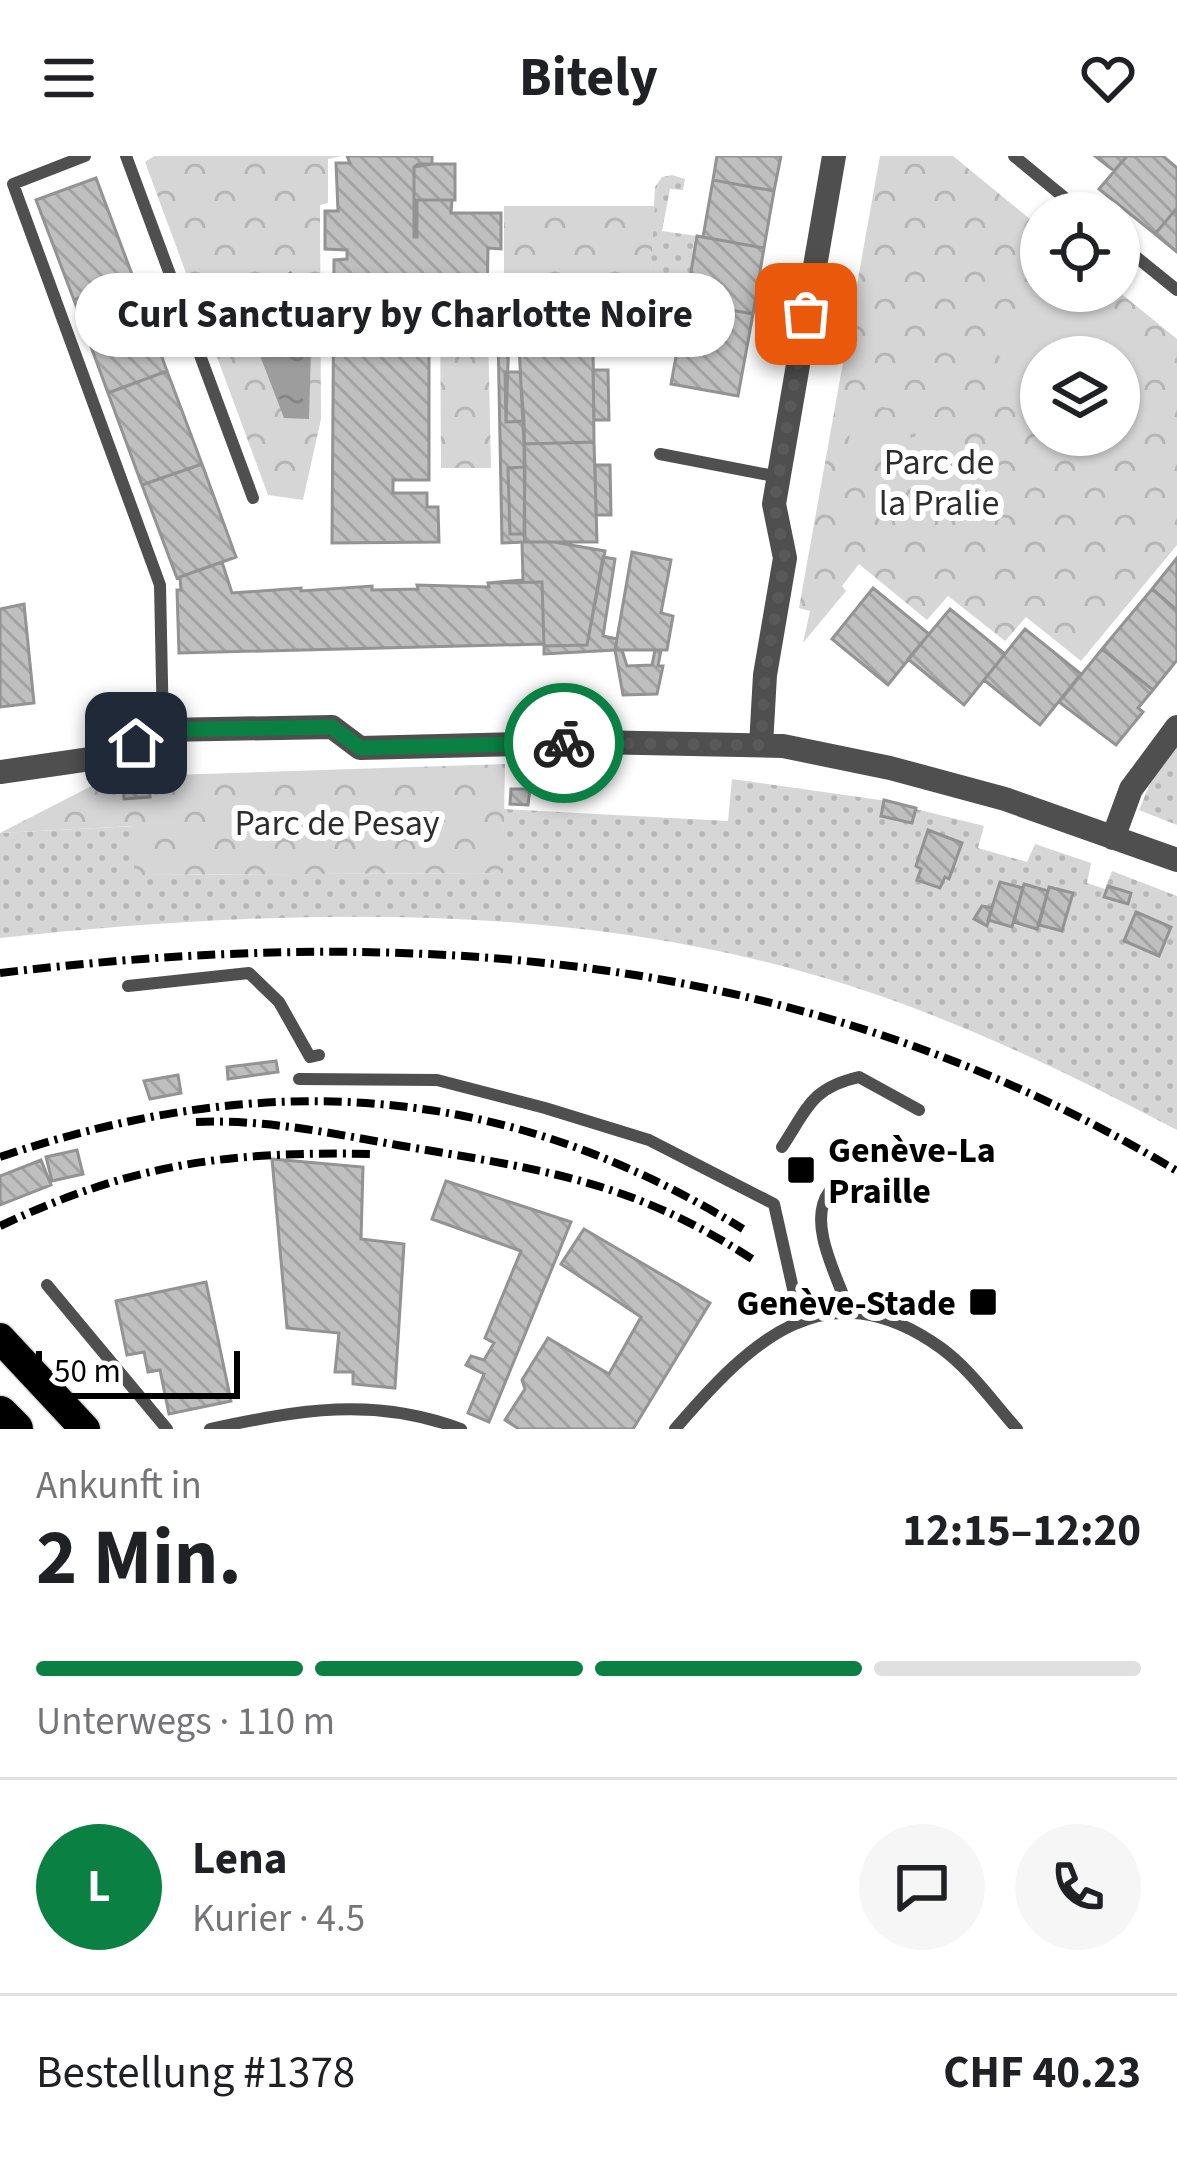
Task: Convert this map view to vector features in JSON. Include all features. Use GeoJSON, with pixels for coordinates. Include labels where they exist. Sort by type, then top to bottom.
{"type":"FeatureCollection","features":[{"type":"Feature","properties":{"kind":"highway"},"geometry":{"type":"LineString","coordinates":[[0,1414],[15,1429]]}},
{"type":"Feature","properties":{"kind":"main road"},"geometry":{"type":"LineString","coordinates":[[0,1338],[86,1429]]}},
{"type":"Feature","properties":{"kind":"street"},"geometry":{"type":"LineString","coordinates":[[761,745],[765,675],[785,558],[774,504],[834,156]]}},
{"type":"Feature","properties":{"kind":"street"},"geometry":{"type":"LineString","coordinates":[[0,772],[104,757],[163,730],[332,727],[360,748],[593,742],[761,745],[890,768],[1005,800],[1177,860]]}},
{"type":"Feature","properties":{"kind":"street"},"geometry":{"type":"LineString","coordinates":[[1113,838],[1131,789],[1177,727]]}},
{"type":"Feature","properties":{"kind":"lane"},"geometry":{"type":"LineString","coordinates":[[85,156],[13,184],[160,585],[163,730]]}},
{"type":"Feature","properties":{"kind":"lane"},"geometry":{"type":"LineString","coordinates":[[126,156],[253,498]]}},
{"type":"Feature","properties":{"kind":"lane"},"geometry":{"type":"LineString","coordinates":[[1014,156],[1058,192]]}},
{"type":"Feature","properties":{"kind":"lane"},"geometry":{"type":"LineString","coordinates":[[1140,260],[1177,290]]}},
{"type":"Feature","properties":{"kind":"lane"},"geometry":{"type":"LineString","coordinates":[[660,454],[778,477]]}},
{"type":"Feature","properties":{"kind":"lane"},"geometry":{"type":"LineString","coordinates":[[128,986],[249,974],[279,1002],[310,1057],[319,1055]]}},
{"type":"Feature","properties":{"kind":"lane"},"geometry":{"type":"LineString","coordinates":[[782,1148],[814,1096],[849,1080],[859,1078],[919,1110]]}},
{"type":"Feature","properties":{"kind":"lane"},"geometry":{"type":"LineString","coordinates":[[299,1079],[437,1080],[649,1139],[774,1204],[800,1320]]}},
{"type":"Feature","properties":{"kind":"lane"},"geometry":{"type":"LineString","coordinates":[[829,1192],[822,1202],[823,1233],[850,1313]]}},
{"type":"Feature","properties":{"kind":"lane"},"geometry":{"type":"LineString","coordinates":[[47,1285],[167,1429]]}},
{"type":"Feature","properties":{"kind":"lane"},"geometry":{"type":"LineString","coordinates":[[675,1429],[728,1367],[800,1320],[850,1313],[896,1324],[943,1350],[1017,1429]]}},
{"type":"Feature","properties":{"kind":"lane"},"geometry":{"type":"LineString","coordinates":[[209,1429],[354,1406],[430,1417],[461,1429]]}},
{"type":"Feature","properties":{"kind":"green space"},"geometry":{"type":"Polygon","coordinates":[[[154,156],[342,156],[328,159],[328,203],[320,205],[321,419],[303,500],[268,495],[145,162],[154,156]]]}},
{"type":"Feature","properties":{"kind":"green space","name":"Parc de la Pralie"},"geometry":{"type":"Polygon","coordinates":[[[880,156],[953,156],[1020,211],[1020,312],[1140,309],[1177,339],[1177,545],[1081,661],[1026,617],[1005,641],[948,596],[927,620],[859,564],[842,586],[846,591],[803,643],[810,611],[799,608],[880,156]]]}},
{"type":"Feature","properties":{"kind":"green space"},"geometry":{"type":"Polygon","coordinates":[[[662,177],[685,179],[683,190],[670,189],[662,231],[697,236],[677,353],[646,344],[655,187],[662,177]]]}},
{"type":"Feature","properties":{"kind":"green space"},"geometry":{"type":"Polygon","coordinates":[[[504,206],[655,206],[647,325],[488,330],[491,468],[441,468],[440,304],[504,304],[504,206]]]}},
{"type":"Feature","properties":{"kind":"green space"},"geometry":{"type":"Polygon","coordinates":[[[1020,311],[1085,312],[1115,336],[1020,336],[1020,373],[991,349],[1020,311]]]}},
{"type":"Feature","properties":{"kind":"green space"},"geometry":{"type":"Polygon","coordinates":[[[1140,356],[1147,362],[1140,380],[1140,356]]]}},
{"type":"Feature","properties":{"kind":"green space"},"geometry":{"type":"Polygon","coordinates":[[[859,389],[935,403],[923,464],[911,461],[919,414],[857,402],[859,389]]]}},
{"type":"Feature","properties":{"kind":"green space"},"geometry":{"type":"Polygon","coordinates":[[[852,423],[911,433],[907,460],[847,449],[852,423]]]}},
{"type":"Feature","properties":{"kind":"green space"},"geometry":{"type":"Polygon","coordinates":[[[1177,742],[1177,825],[1139,810],[1152,779],[1177,742]]]}},
{"type":"Feature","properties":{"kind":"green space","name":"Parc de Pesay"},"geometry":{"type":"Polygon","coordinates":[[[505,764],[503,873],[134,875],[134,826],[0,833],[109,777],[505,764]]]}},
{"type":"Feature","properties":{"kind":"green space"},"geometry":{"type":"Polygon","coordinates":[[[732,779],[880,800],[984,826],[978,848],[1027,862],[1035,844],[1091,863],[1087,883],[1105,889],[1112,871],[1177,896],[1177,1130],[1018,1052],[896,1002],[750,958],[644,938],[538,924],[322,917],[214,920],[0,938],[0,833],[135,826],[135,875],[502,873],[504,809],[728,821],[732,779]]]}},
{"type":"Feature","properties":{"kind":"water"},"geometry":{"type":"Polygon","coordinates":[[[291,271],[312,316],[309,419],[284,418],[259,353],[271,312],[263,289],[291,271]]]}},
{"type":"Feature","properties":{"kind":"building"},"geometry":{"type":"Polygon","coordinates":[[[347,156],[432,156],[432,164],[414,167],[414,237],[417,200],[452,200],[451,213],[501,213],[501,249],[488,248],[487,298],[453,298],[453,284],[419,287],[417,321],[395,322],[395,332],[429,333],[429,480],[393,480],[393,493],[427,493],[427,507],[438,507],[439,542],[332,543],[334,260],[347,259],[347,250],[325,249],[325,211],[338,211],[336,163],[350,163],[347,156]]]}},
{"type":"Feature","properties":{"kind":"building"},"geometry":{"type":"Polygon","coordinates":[[[717,156],[781,156],[774,191],[713,180],[717,156]]]}},
{"type":"Feature","properties":{"kind":"building"},"geometry":{"type":"Polygon","coordinates":[[[1095,156],[1127,156],[1114,171],[1095,156]]]}},
{"type":"Feature","properties":{"kind":"building"},"geometry":{"type":"Polygon","coordinates":[[[1127,156],[1163,156],[1177,168],[1177,208],[1155,234],[1140,222],[1140,192],[1099,189],[1127,156]]]}},
{"type":"Feature","properties":{"kind":"building"},"geometry":{"type":"Polygon","coordinates":[[[455,164],[455,200],[417,200],[414,237],[414,167],[455,164]]]}},
{"type":"Feature","properties":{"kind":"building"},"geometry":{"type":"Polygon","coordinates":[[[96,178],[133,277],[74,300],[36,200],[96,178]]]}},
{"type":"Feature","properties":{"kind":"building"},"geometry":{"type":"Polygon","coordinates":[[[713,180],[774,191],[764,248],[703,237],[713,180]]]}},
{"type":"Feature","properties":{"kind":"building"},"geometry":{"type":"Polygon","coordinates":[[[1177,208],[1177,252],[1155,234],[1177,208]]]}},
{"type":"Feature","properties":{"kind":"building"},"geometry":{"type":"Polygon","coordinates":[[[697,236],[764,248],[753,314],[686,302],[697,236]]]}},
{"type":"Feature","properties":{"kind":"building"},"geometry":{"type":"Polygon","coordinates":[[[133,277],[167,371],[108,393],[74,300],[133,277]]]}},
{"type":"Feature","properties":{"kind":"building"},"geometry":{"type":"Polygon","coordinates":[[[686,302],[753,314],[738,396],[671,384],[686,302]]]}},
{"type":"Feature","properties":{"kind":"building"},"geometry":{"type":"Polygon","coordinates":[[[417,309],[434,310],[434,332],[395,332],[395,322],[417,321],[417,309]]]}},
{"type":"Feature","properties":{"kind":"building"},"geometry":{"type":"Polygon","coordinates":[[[498,335],[509,335],[506,422],[524,421],[525,467],[508,468],[510,534],[524,534],[525,542],[502,543],[498,335]]]}},
{"type":"Feature","properties":{"kind":"building"},"geometry":{"type":"Polygon","coordinates":[[[593,343],[594,442],[524,444],[519,345],[593,343]]]}},
{"type":"Feature","properties":{"kind":"building"},"geometry":{"type":"Polygon","coordinates":[[[593,370],[608,370],[609,420],[594,420],[593,370]]]}},
{"type":"Feature","properties":{"kind":"building"},"geometry":{"type":"Polygon","coordinates":[[[167,371],[202,464],[142,485],[108,393],[167,371]]]}},
{"type":"Feature","properties":{"kind":"building"},"geometry":{"type":"Polygon","coordinates":[[[505,372],[520,372],[524,421],[506,422],[505,372]]]}},
{"type":"Feature","properties":{"kind":"building"},"geometry":{"type":"Polygon","coordinates":[[[594,442],[597,542],[525,542],[524,444],[594,442]]]}},
{"type":"Feature","properties":{"kind":"building"},"geometry":{"type":"Polygon","coordinates":[[[202,464],[236,557],[177,578],[142,485],[202,464]]]}},
{"type":"Feature","properties":{"kind":"building"},"geometry":{"type":"Polygon","coordinates":[[[595,465],[610,465],[611,515],[596,515],[595,465]]]}},
{"type":"Feature","properties":{"kind":"building"},"geometry":{"type":"Polygon","coordinates":[[[525,467],[524,534],[510,534],[508,468],[525,467]]]}},
{"type":"Feature","properties":{"kind":"building"},"geometry":{"type":"Polygon","coordinates":[[[522,542],[605,551],[587,645],[544,646],[542,582],[488,583],[523,580],[522,542]]]}},
{"type":"Feature","properties":{"kind":"building"},"geometry":{"type":"Polygon","coordinates":[[[632,552],[671,560],[661,613],[673,616],[667,650],[615,650],[632,552]]]}},
{"type":"Feature","properties":{"kind":"building"},"geometry":{"type":"Polygon","coordinates":[[[603,557],[615,559],[603,636],[617,639],[615,650],[544,654],[544,646],[587,645],[603,557]]]}},
{"type":"Feature","properties":{"kind":"building"},"geometry":{"type":"Polygon","coordinates":[[[1177,558],[1177,610],[1152,589],[1177,558]]]}},
{"type":"Feature","properties":{"kind":"building"},"geometry":{"type":"Polygon","coordinates":[[[222,562],[232,593],[542,582],[544,644],[179,653],[180,577],[222,562]]]}},
{"type":"Feature","properties":{"kind":"building"},"geometry":{"type":"Polygon","coordinates":[[[873,588],[929,634],[888,685],[832,639],[873,588]]]}},
{"type":"Feature","properties":{"kind":"building"},"geometry":{"type":"Polygon","coordinates":[[[1152,589],[1177,610],[1177,660],[1153,690],[1102,649],[1152,589]]]}},
{"type":"Feature","properties":{"kind":"building"},"geometry":{"type":"Polygon","coordinates":[[[24,604],[34,703],[0,707],[0,609],[24,604]]]}},
{"type":"Feature","properties":{"kind":"building"},"geometry":{"type":"Polygon","coordinates":[[[950,609],[1005,654],[964,705],[908,659],[950,609]]]}},
{"type":"Feature","properties":{"kind":"building"},"geometry":{"type":"Polygon","coordinates":[[[1025,629],[1081,674],[1040,725],[984,680],[1025,629]]]}},
{"type":"Feature","properties":{"kind":"building"},"geometry":{"type":"Polygon","coordinates":[[[1102,649],[1153,690],[1138,708],[1143,712],[1116,745],[1059,702],[1102,649]]]}},
{"type":"Feature","properties":{"kind":"building"},"geometry":{"type":"Polygon","coordinates":[[[615,650],[622,650],[627,666],[652,665],[655,650],[661,650],[657,694],[623,695],[615,650]]]}},
{"type":"Feature","properties":{"kind":"building"},"geometry":{"type":"Polygon","coordinates":[[[148,777],[150,797],[124,799],[123,778],[148,777]]]}},
{"type":"Feature","properties":{"kind":"building"},"geometry":{"type":"Polygon","coordinates":[[[511,789],[530,789],[528,805],[510,804],[511,789]]]}},
{"type":"Feature","properties":{"kind":"building"},"geometry":{"type":"Polygon","coordinates":[[[884,800],[916,808],[912,823],[881,816],[884,800]]]}},
{"type":"Feature","properties":{"kind":"building"},"geometry":{"type":"Polygon","coordinates":[[[928,830],[962,843],[949,879],[945,877],[940,888],[917,880],[921,869],[916,866],[928,830]]]}},
{"type":"Feature","properties":{"kind":"building"},"geometry":{"type":"Polygon","coordinates":[[[1000,882],[1023,888],[1012,927],[988,920],[1000,882]]]}},
{"type":"Feature","properties":{"kind":"building"},"geometry":{"type":"Polygon","coordinates":[[[1024,884],[1048,891],[1037,929],[1014,922],[1024,884]]]}},
{"type":"Feature","properties":{"kind":"building"},"geometry":{"type":"Polygon","coordinates":[[[1108,886],[1131,893],[1128,904],[1104,897],[1108,886]]]}},
{"type":"Feature","properties":{"kind":"building"},"geometry":{"type":"Polygon","coordinates":[[[1049,887],[1073,893],[1062,931],[1039,925],[1049,887]]]}},
{"type":"Feature","properties":{"kind":"building"},"geometry":{"type":"Polygon","coordinates":[[[982,906],[992,908],[987,926],[974,919],[982,906]]]}},
{"type":"Feature","properties":{"kind":"building"},"geometry":{"type":"Polygon","coordinates":[[[1136,912],[1171,927],[1159,956],[1124,941],[1136,912]]]}},
{"type":"Feature","properties":{"kind":"building"},"geometry":{"type":"Polygon","coordinates":[[[276,1061],[278,1072],[228,1079],[227,1067],[276,1061]]]}},
{"type":"Feature","properties":{"kind":"building"},"geometry":{"type":"Polygon","coordinates":[[[178,1075],[181,1093],[150,1099],[144,1081],[178,1075]]]}},
{"type":"Feature","properties":{"kind":"building"},"geometry":{"type":"Polygon","coordinates":[[[77,1150],[83,1174],[52,1181],[46,1157],[77,1150]]]}},
{"type":"Feature","properties":{"kind":"building"},"geometry":{"type":"Polygon","coordinates":[[[272,1159],[363,1167],[361,1239],[404,1244],[395,1388],[353,1384],[353,1372],[335,1372],[339,1333],[287,1328],[272,1159]]]}},
{"type":"Feature","properties":{"kind":"building"},"geometry":{"type":"Polygon","coordinates":[[[41,1160],[51,1185],[0,1205],[0,1176],[41,1160]]]}},
{"type":"Feature","properties":{"kind":"building"},"geometry":{"type":"Polygon","coordinates":[[[446,1181],[571,1222],[489,1422],[468,1413],[484,1374],[466,1365],[471,1356],[484,1360],[494,1343],[485,1338],[521,1251],[432,1219],[446,1181]]]}},
{"type":"Feature","properties":{"kind":"building"},"geometry":{"type":"Polygon","coordinates":[[[584,1229],[710,1303],[633,1429],[519,1429],[505,1420],[548,1338],[609,1374],[641,1317],[561,1264],[584,1229]]]}},
{"type":"Feature","properties":{"kind":"building"},"geometry":{"type":"Polygon","coordinates":[[[206,1282],[231,1401],[169,1414],[160,1370],[148,1372],[144,1352],[127,1355],[116,1301],[206,1282]]]}},
{"type":"Feature","properties":{"kind":"railway"},"geometry":{"type":"LineString","coordinates":[[0,973],[155,958],[308,952],[458,956],[607,971],[753,998],[897,1040],[1038,1097],[1177,1171]]}},
{"type":"Feature","properties":{"kind":"railway"},"geometry":{"type":"LineString","coordinates":[[0,1157],[98,1128],[194,1110],[288,1102],[380,1104],[472,1118],[563,1143],[653,1180],[743,1229]]}},
{"type":"Feature","properties":{"kind":"railway"},"geometry":{"type":"LineString","coordinates":[[196,1122],[297,1128],[581,1181],[664,1211],[752,1259]]}},
{"type":"Feature","properties":{"kind":"railway"},"geometry":{"type":"LineString","coordinates":[[0,1226],[94,1188],[182,1165],[273,1155],[374,1154]]}},
{"type":"Feature","properties":{"kind":"way so far"},"geometry":{"type":"LineString","coordinates":[[564,743],[761,745],[765,675],[785,558],[774,504],[806,314]]}},
{"type":"Feature","properties":{"kind":"place","name":"Curl Sanctuary by Charlotte Noire"},"geometry":{"type":"Point","coordinates":[806,314]}},
{"type":"Feature","properties":{"kind":"place","name":"Genève-La Praille"},"geometry":{"type":"Point","coordinates":[801,1170]}},
{"type":"Feature","properties":{"kind":"place","name":"Genève-Stade"},"geometry":{"type":"Point","coordinates":[983,1302]}},
{"type":"Feature","properties":{"kind":"route"},"geometry":{"type":"LineString","coordinates":[[136,743],[163,730],[332,727],[360,748],[564,743]]}}]}
